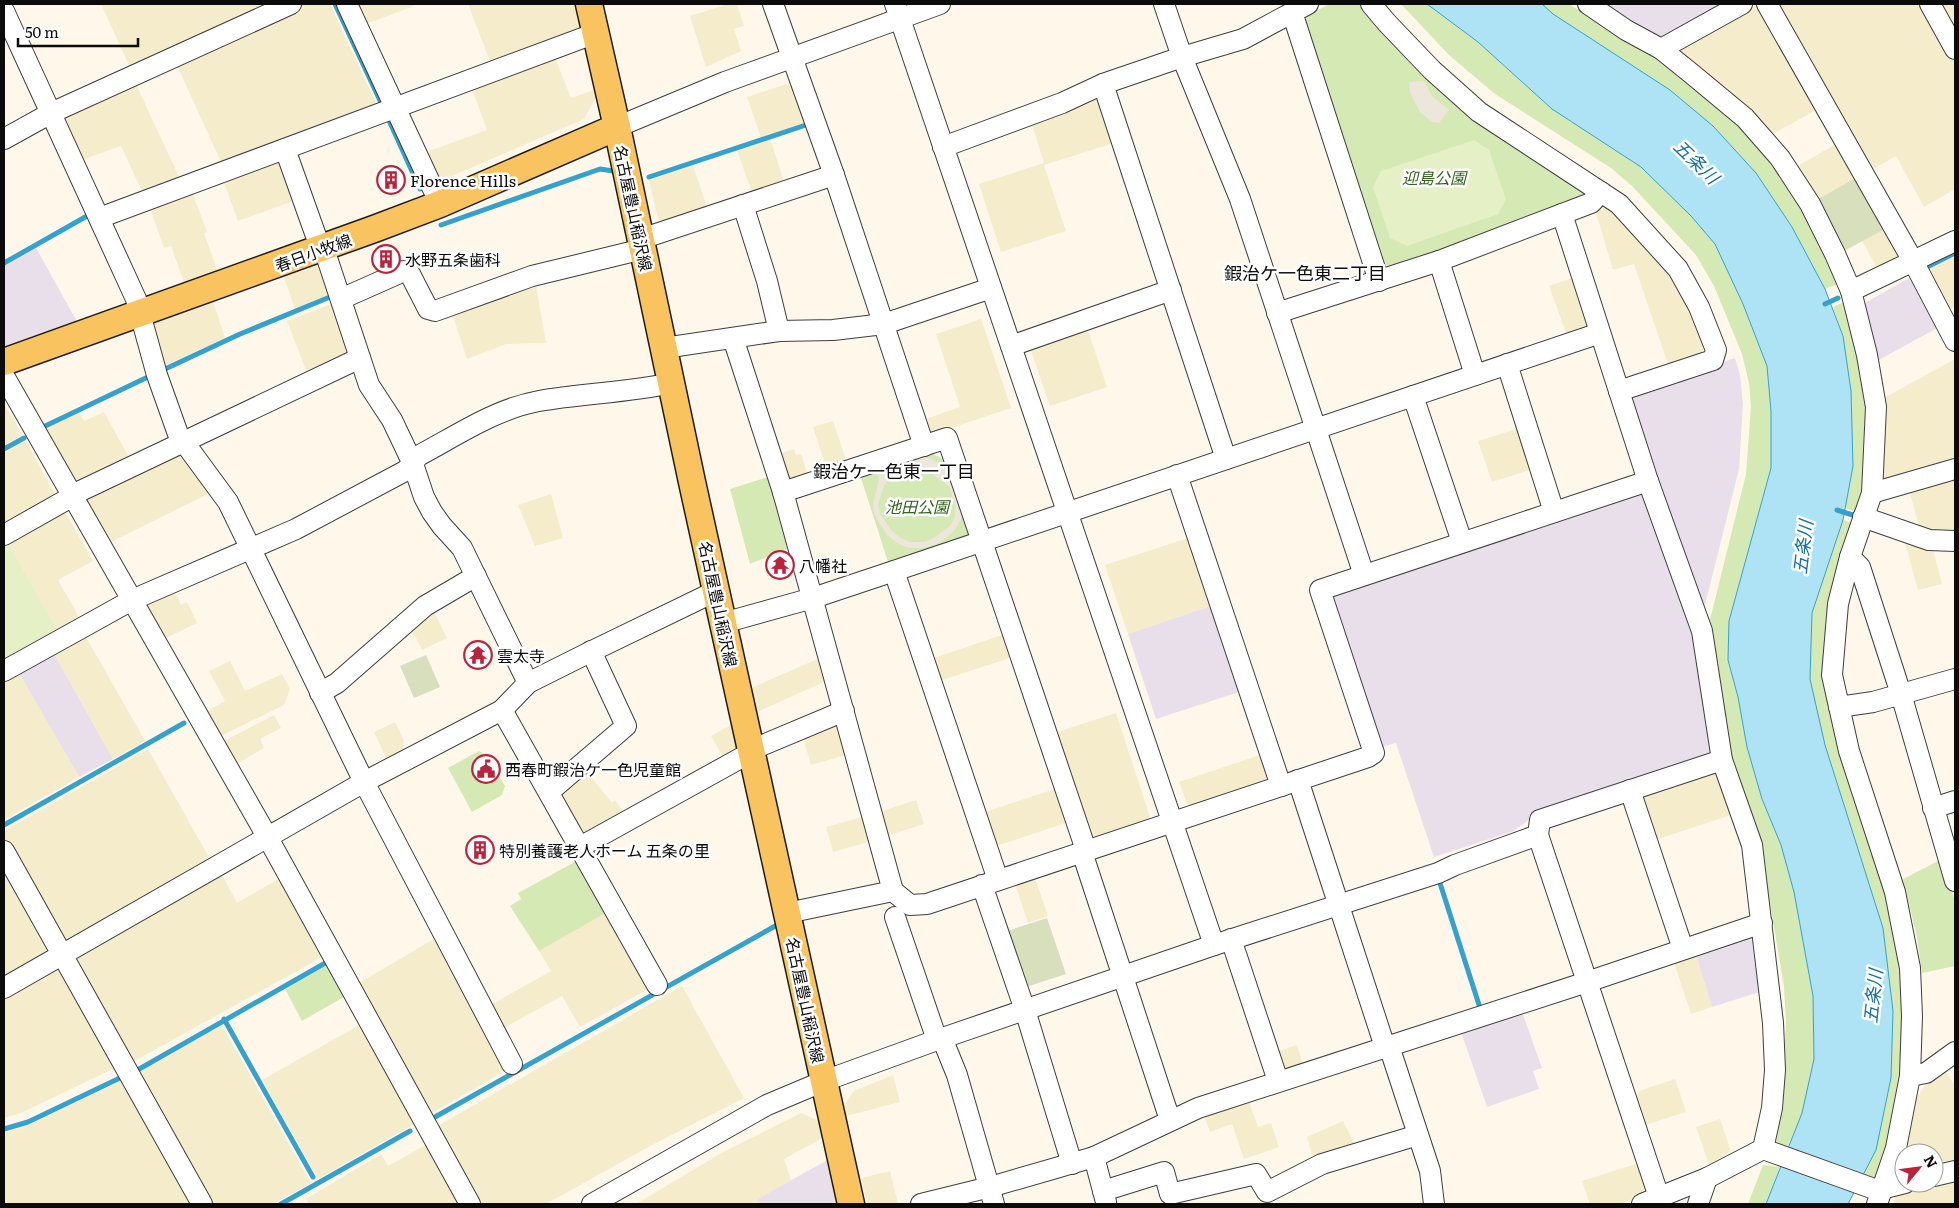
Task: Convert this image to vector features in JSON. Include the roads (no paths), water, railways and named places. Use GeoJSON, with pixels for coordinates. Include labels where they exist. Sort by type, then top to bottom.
{"type":"FeatureCollection","features":[{"type":"Feature","properties":{"kind":"main road","name":"名古屋豊山稲沢線"},"geometry":{"type":"LineString","coordinates":[[589,4],[618,127],[671,383],[851,1204]]}},
{"type":"Feature","properties":{"kind":"main road","name":"春日小牧線"},"geometry":{"type":"LineString","coordinates":[[4,362],[323,249],[440,204],[618,127]]}},
{"type":"Feature","properties":{"kind":"street"},"geometry":{"type":"LineString","coordinates":[[4,139],[51,113],[291,4]]}},
{"type":"Feature","properties":{"kind":"street"},"geometry":{"type":"LineString","coordinates":[[347,4],[440,204]]}},
{"type":"Feature","properties":{"kind":"street"},"geometry":{"type":"LineString","coordinates":[[773,4],[834,175],[924,446]]}},
{"type":"Feature","properties":{"kind":"street"},"geometry":{"type":"LineString","coordinates":[[618,127],[725,82],[791,58],[897,11],[940,4]]}},
{"type":"Feature","properties":{"kind":"street"},"geometry":{"type":"LineString","coordinates":[[1164,4],[1182,57],[1240,199],[1364,575]]}},
{"type":"Feature","properties":{"kind":"street"},"geometry":{"type":"LineString","coordinates":[[1371,4],[1432,70],[1479,112],[1619,204],[1678,269],[1700,307],[1716,350],[1714,360],[1619,391]]}},
{"type":"Feature","properties":{"kind":"street"},"geometry":{"type":"LineString","coordinates":[[1588,4],[1626,30],[1661,49],[1745,118],[1780,158],[1810,204],[1851,291],[1867,355],[1876,407],[1872,493],[1850,557],[1838,604],[1832,675],[1849,751],[1895,892],[1910,968],[1912,1016],[1910,1076],[1896,1148],[1880,1196]]}},
{"type":"Feature","properties":{"kind":"street"},"geometry":{"type":"LineString","coordinates":[[1661,49],[1742,4]]}},
{"type":"Feature","properties":{"kind":"street"},"geometry":{"type":"LineString","coordinates":[[1766,4],[1913,261],[1955,341]]}},
{"type":"Feature","properties":{"kind":"street"},"geometry":{"type":"LineString","coordinates":[[1930,4],[1955,50]]}},
{"type":"Feature","properties":{"kind":"street"},"geometry":{"type":"LineString","coordinates":[[943,146],[1062,103],[1103,84],[1182,57],[1243,39],[1300,8],[1379,280]]}},
{"type":"Feature","properties":{"kind":"street"},"geometry":{"type":"LineString","coordinates":[[4,11],[136,299],[157,375],[178,434],[228,502],[364,782],[512,1064]]}},
{"type":"Feature","properties":{"kind":"street"},"geometry":{"type":"LineString","coordinates":[[897,11],[1172,822],[1278,1081]]}},
{"type":"Feature","properties":{"kind":"street"},"geometry":{"type":"LineString","coordinates":[[98,218],[596,33]]}},
{"type":"Feature","properties":{"kind":"street"},"geometry":{"type":"LineString","coordinates":[[1103,84],[1226,459]]}},
{"type":"Feature","properties":{"kind":"street"},"geometry":{"type":"LineString","coordinates":[[285,149],[323,249],[369,385],[392,420],[413,464],[424,497],[432,512],[462,548],[528,683]]}},
{"type":"Feature","properties":{"kind":"street"},"geometry":{"type":"LineString","coordinates":[[340,299],[404,271],[410,274],[428,308],[435,311],[532,276],[642,244],[742,205],[834,175]]}},
{"type":"Feature","properties":{"kind":"street"},"geometry":{"type":"LineString","coordinates":[[1278,313],[1438,262],[1590,203],[1601,192]]}},
{"type":"Feature","properties":{"kind":"street"},"geometry":{"type":"LineString","coordinates":[[742,205],[768,280],[779,331]]}},
{"type":"Feature","properties":{"kind":"street"},"geometry":{"type":"LineString","coordinates":[[1562,214],[1648,481],[1702,631],[1722,760],[1752,846],[1773,1023],[1774,1070],[1768,1150]]}},
{"type":"Feature","properties":{"kind":"street"},"geometry":{"type":"LineString","coordinates":[[1851,291],[1955,241]]}},
{"type":"Feature","properties":{"kind":"street"},"geometry":{"type":"LineString","coordinates":[[1438,262],[1475,375]]}},
{"type":"Feature","properties":{"kind":"street"},"geometry":{"type":"LineString","coordinates":[[664,348],[779,331],[833,330],[884,324],[991,288]]}},
{"type":"Feature","properties":{"kind":"street"},"geometry":{"type":"LineString","coordinates":[[1011,346],[1171,290]]}},
{"type":"Feature","properties":{"kind":"street"},"geometry":{"type":"LineString","coordinates":[[723,623],[812,598],[894,571],[1600,333]]}},
{"type":"Feature","properties":{"kind":"street"},"geometry":{"type":"LineString","coordinates":[[733,338],[783,492],[893,891],[910,905],[927,904],[1368,757],[1374,752],[1320,590],[1648,481]]}},
{"type":"Feature","properties":{"kind":"street"},"geometry":{"type":"LineString","coordinates":[[4,535],[72,496],[360,358]]}},
{"type":"Feature","properties":{"kind":"street"},"geometry":{"type":"LineString","coordinates":[[1507,364],[1554,512]]}},
{"type":"Feature","properties":{"kind":"street"},"geometry":{"type":"LineString","coordinates":[[4,376],[268,838],[470,1204]]}},
{"type":"Feature","properties":{"kind":"street"},"geometry":{"type":"LineString","coordinates":[[4,671],[132,600],[296,528],[405,471],[418,456],[497,414],[538,401],[646,389],[671,383]]}},
{"type":"Feature","properties":{"kind":"street"},"geometry":{"type":"LineString","coordinates":[[1413,396],[1462,542]]}},
{"type":"Feature","properties":{"kind":"street"},"geometry":{"type":"LineString","coordinates":[[783,492],[946,438],[1084,851],[1170,1120]]}},
{"type":"Feature","properties":{"kind":"street"},"geometry":{"type":"LineString","coordinates":[[1872,493],[1955,469]]}},
{"type":"Feature","properties":{"kind":"street"},"geometry":{"type":"LineString","coordinates":[[1176,476],[1289,783],[1338,905],[1430,1171],[1434,1204]]}},
{"type":"Feature","properties":{"kind":"street"},"geometry":{"type":"LineString","coordinates":[[1863,517],[1929,540],[1955,541]]}},
{"type":"Feature","properties":{"kind":"street"},"geometry":{"type":"LineString","coordinates":[[1850,557],[1860,568],[1901,694],[1933,808],[1951,854],[1955,882]]}},
{"type":"Feature","properties":{"kind":"street"},"geometry":{"type":"LineString","coordinates":[[894,571],[990,882],[1025,1010],[1072,1164]]}},
{"type":"Feature","properties":{"kind":"street"},"geometry":{"type":"LineString","coordinates":[[320,693],[343,678],[416,612],[476,576]]}},
{"type":"Feature","properties":{"kind":"street"},"geometry":{"type":"LineString","coordinates":[[4,988],[364,782],[502,710],[528,683],[716,591]]}},
{"type":"Feature","properties":{"kind":"street"},"geometry":{"type":"LineString","coordinates":[[549,792],[626,726],[591,651]]}},
{"type":"Feature","properties":{"kind":"street"},"geometry":{"type":"LineString","coordinates":[[1839,706],[1873,702],[1955,679]]}},
{"type":"Feature","properties":{"kind":"street"},"geometry":{"type":"LineString","coordinates":[[502,710],[657,985]]}},
{"type":"Feature","properties":{"kind":"street"},"geometry":{"type":"LineString","coordinates":[[580,848],[748,754],[751,750],[844,711]]}},
{"type":"Feature","properties":{"kind":"street"},"geometry":{"type":"LineString","coordinates":[[1722,760],[1540,820],[1538,835],[1587,982],[1651,1200],[1707,1178],[1768,1150],[1880,1196],[1894,1189]]}},
{"type":"Feature","properties":{"kind":"street"},"geometry":{"type":"LineString","coordinates":[[1630,790],[1683,949]]}},
{"type":"Feature","properties":{"kind":"street"},"geometry":{"type":"LineString","coordinates":[[1933,808],[1955,801]]}},
{"type":"Feature","properties":{"kind":"street"},"geometry":{"type":"LineString","coordinates":[[592,1204],[768,1106],[824,1081],[1222,942],[1438,873],[1454,864],[1538,835]]}},
{"type":"Feature","properties":{"kind":"street"},"geometry":{"type":"LineString","coordinates":[[4,851],[202,1204]]}},
{"type":"Feature","properties":{"kind":"street"},"geometry":{"type":"LineString","coordinates":[[787,913],[893,891]]}},
{"type":"Feature","properties":{"kind":"street"},"geometry":{"type":"LineString","coordinates":[[895,917],[940,1039],[957,1075],[992,1196]]}},
{"type":"Feature","properties":{"kind":"street"},"geometry":{"type":"LineString","coordinates":[[921,1204],[992,1196],[1094,1157],[1198,1108],[1587,982],[1762,923]]}},
{"type":"Feature","properties":{"kind":"street"},"geometry":{"type":"LineString","coordinates":[[1910,1076],[1926,1073],[1955,1052]]}},
{"type":"Feature","properties":{"kind":"street"},"geometry":{"type":"LineString","coordinates":[[1094,1157],[1105,1198],[1164,1172],[1170,1194],[1256,1174],[1267,1192],[1322,1164],[1418,1136]]}},
{"type":"Feature","properties":{"kind":"street"},"geometry":{"type":"LineString","coordinates":[[1698,1204],[1707,1178]]}},
{"type":"Feature","properties":{"kind":"water","name":"五条川"},"geometry":{"type":"Polygon","coordinates":[[[1427,4],[1542,4],[1553,14],[1670,90],[1713,126],[1756,173],[1792,227],[1825,289],[1843,336],[1851,391],[1853,466],[1843,520],[1812,613],[1810,679],[1825,745],[1883,928],[1893,1011],[1891,1078],[1876,1150],[1848,1204],[1766,1204],[1802,1113],[1814,1059],[1813,996],[1794,892],[1781,845],[1762,799],[1747,747],[1738,697],[1728,660],[1729,621],[1771,468],[1771,411],[1767,366],[1743,304],[1715,244],[1691,216],[1641,167],[1552,109],[1478,42],[1427,4]]]}},
{"type":"Feature","properties":{"kind":"waterway"},"geometry":{"type":"LineString","coordinates":[[335,4],[383,107]]}},
{"type":"Feature","properties":{"kind":"waterway"},"geometry":{"type":"LineString","coordinates":[[387,116],[420,189]]}},
{"type":"Feature","properties":{"kind":"waterway"},"geometry":{"type":"LineString","coordinates":[[649,177],[806,125]]}},
{"type":"Feature","properties":{"kind":"waterway"},"geometry":{"type":"LineString","coordinates":[[441,225],[600,169],[613,171]]}},
{"type":"Feature","properties":{"kind":"waterway"},"geometry":{"type":"LineString","coordinates":[[4,263],[87,216]]}},
{"type":"Feature","properties":{"kind":"waterway"},"geometry":{"type":"LineString","coordinates":[[1925,268],[1955,253]]}},
{"type":"Feature","properties":{"kind":"waterway"},"geometry":{"type":"LineString","coordinates":[[163,370],[240,334],[330,297]]}},
{"type":"Feature","properties":{"kind":"waterway"},"geometry":{"type":"LineString","coordinates":[[1825,304],[1838,298]]}},
{"type":"Feature","properties":{"kind":"waterway"},"geometry":{"type":"LineString","coordinates":[[41,428],[150,376]]}},
{"type":"Feature","properties":{"kind":"waterway"},"geometry":{"type":"LineString","coordinates":[[4,449],[24,438]]}},
{"type":"Feature","properties":{"kind":"waterway"},"geometry":{"type":"LineString","coordinates":[[1837,510],[1856,516]]}},
{"type":"Feature","properties":{"kind":"waterway"},"geometry":{"type":"LineString","coordinates":[[4,825],[184,723]]}},
{"type":"Feature","properties":{"kind":"waterway"},"geometry":{"type":"LineString","coordinates":[[1439,880],[1480,1008]]}},
{"type":"Feature","properties":{"kind":"waterway"},"geometry":{"type":"LineString","coordinates":[[435,1117],[777,925]]}},
{"type":"Feature","properties":{"kind":"waterway"},"geometry":{"type":"LineString","coordinates":[[134,1072],[327,962]]}},
{"type":"Feature","properties":{"kind":"waterway"},"geometry":{"type":"LineString","coordinates":[[224,1019],[313,1177]]}},
{"type":"Feature","properties":{"kind":"waterway"},"geometry":{"type":"LineString","coordinates":[[4,1129],[28,1122],[124,1076]]}},
{"type":"Feature","properties":{"kind":"waterway"},"geometry":{"type":"LineString","coordinates":[[281,1204],[410,1131]]}},
{"type":"Feature","properties":{"kind":"place","name":"Florence Hills"},"geometry":{"type":"Point","coordinates":[391,180]}},
{"type":"Feature","properties":{"kind":"place","name":"水野五条歯科"},"geometry":{"type":"Point","coordinates":[386,259]}},
{"type":"Feature","properties":{"kind":"place","name":"八幡社"},"geometry":{"type":"Point","coordinates":[780,565]}},
{"type":"Feature","properties":{"kind":"place","name":"雲太寺"},"geometry":{"type":"Point","coordinates":[478,655]}},
{"type":"Feature","properties":{"kind":"place","name":"西春町鍜治ケ一色児童館"},"geometry":{"type":"Point","coordinates":[486,769]}},
{"type":"Feature","properties":{"kind":"place","name":"特別養護老人ホーム 五条の里"},"geometry":{"type":"Point","coordinates":[480,850]}},
{"type":"Feature","properties":{"kind":"district","name":"鍜治ケ一色東二丁目"},"geometry":{"type":"Point","coordinates":[1305,272]}},
{"type":"Feature","properties":{"kind":"district","name":"鍜治ケ一色東一丁目"},"geometry":{"type":"Point","coordinates":[894,470]}},
{"type":"Feature","properties":{"kind":"park label","name":"迎島公園"},"geometry":{"type":"Point","coordinates":[1434,177]}},
{"type":"Feature","properties":{"kind":"park label","name":"池田公園"},"geometry":{"type":"Point","coordinates":[917,506]}}]}
